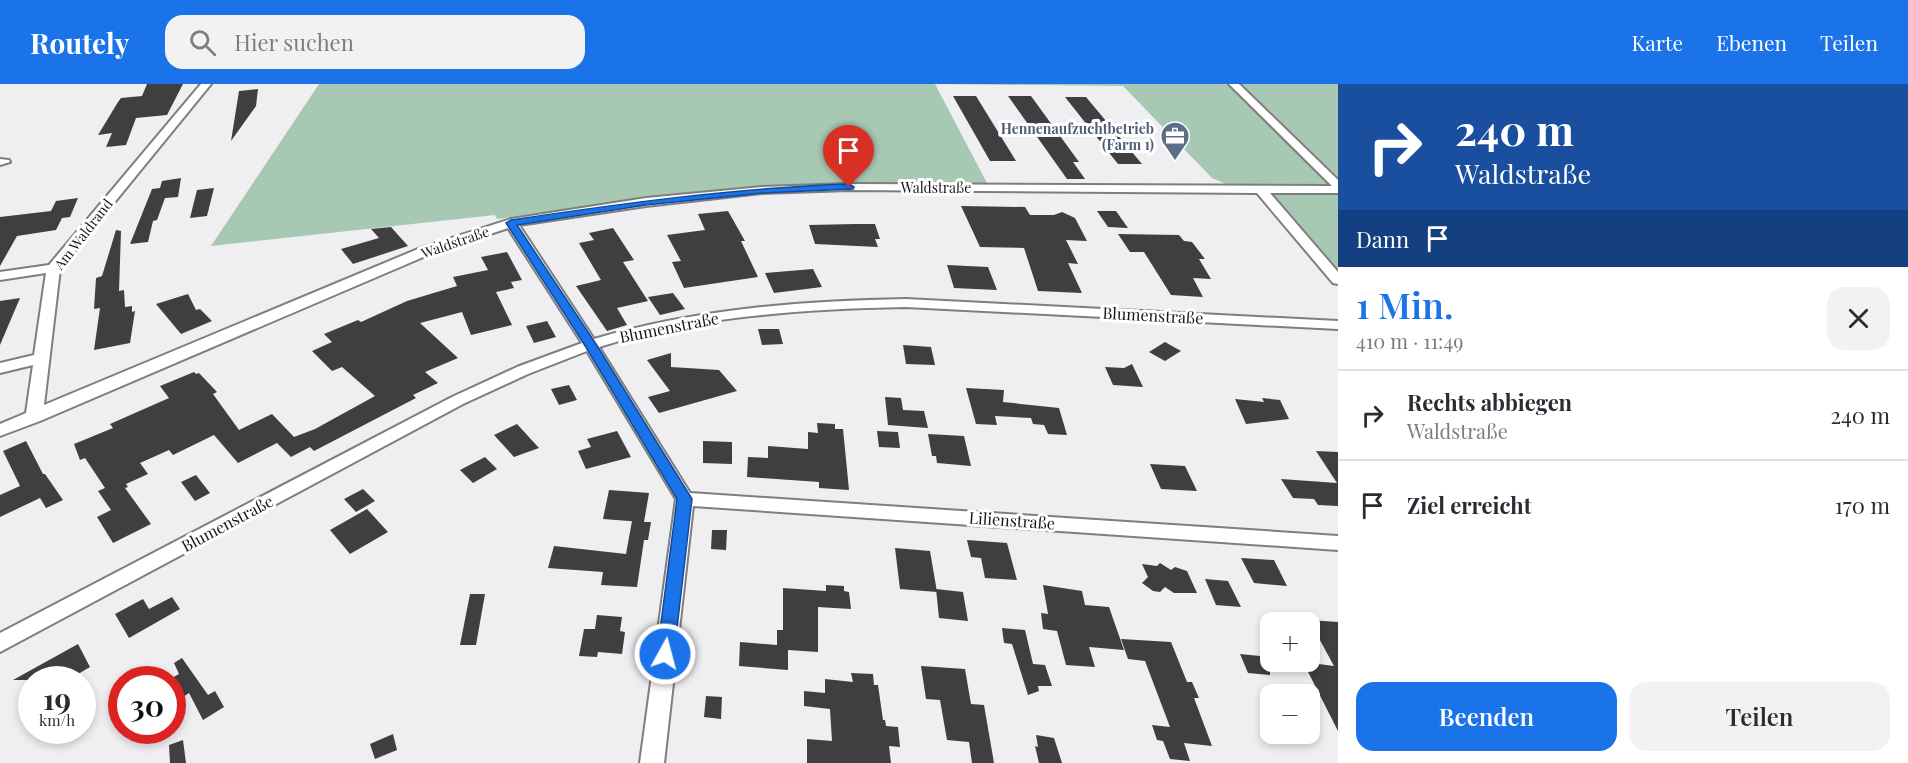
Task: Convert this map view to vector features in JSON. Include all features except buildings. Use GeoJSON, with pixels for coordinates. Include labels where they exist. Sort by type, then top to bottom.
{"type":"FeatureCollection","features":[{"type":"Feature","properties":{"kind":"street","name":"Am Waldrand"},"geometry":{"type":"LineString","coordinates":[[34,417],[53,268],[206,84]]}},
{"type":"Feature","properties":{"kind":"street"},"geometry":{"type":"LineString","coordinates":[[1234,84],[1338,188]]}},
{"type":"Feature","properties":{"kind":"street","name":"Waldstraße"},"geometry":{"type":"LineString","coordinates":[[0,430],[423,252],[511,223],[606,207],[762,190],[849,187],[1338,188]]}},
{"type":"Feature","properties":{"kind":"street"},"geometry":{"type":"LineString","coordinates":[[1260,189],[1338,280]]}},
{"type":"Feature","properties":{"kind":"street"},"geometry":{"type":"LineString","coordinates":[[511,223],[590,344],[685,499],[652,763]]}},
{"type":"Feature","properties":{"kind":"street"},"geometry":{"type":"LineString","coordinates":[[0,276],[53,268]]}},
{"type":"Feature","properties":{"kind":"street","name":"Blumenstraße"},"geometry":{"type":"LineString","coordinates":[[0,643],[488,384],[590,344],[684,321],[764,309],[906,303],[1338,325]]}},
{"type":"Feature","properties":{"kind":"street"},"geometry":{"type":"LineString","coordinates":[[0,368],[41,358]]}},
{"type":"Feature","properties":{"kind":"street","name":"Lilienstraße"},"geometry":{"type":"LineString","coordinates":[[685,499],[1338,543]]}},
{"type":"Feature","properties":{"kind":"green space"},"geometry":{"type":"Polygon","coordinates":[[[319,84],[935,84],[988,185],[846,183],[760,186],[661,196],[497,219],[495,215],[211,246],[319,84]]]}},
{"type":"Feature","properties":{"kind":"green space"},"geometry":{"type":"Polygon","coordinates":[[[935,84],[1338,84],[1338,274],[1266,192],[1242,191],[1212,178],[1123,86],[935,84]]]}},
{"type":"Feature","properties":{"kind":"place","name":"Hennenaufzuchtbetrieb (Farm 1)"},"geometry":{"type":"Point","coordinates":[1175,162]}},
{"type":"Feature","properties":{"kind":"route"},"geometry":{"type":"LineString","coordinates":[[665,654],[685,499],[590,344],[511,223],[646,202],[762,190],[849,187]]}}]}
